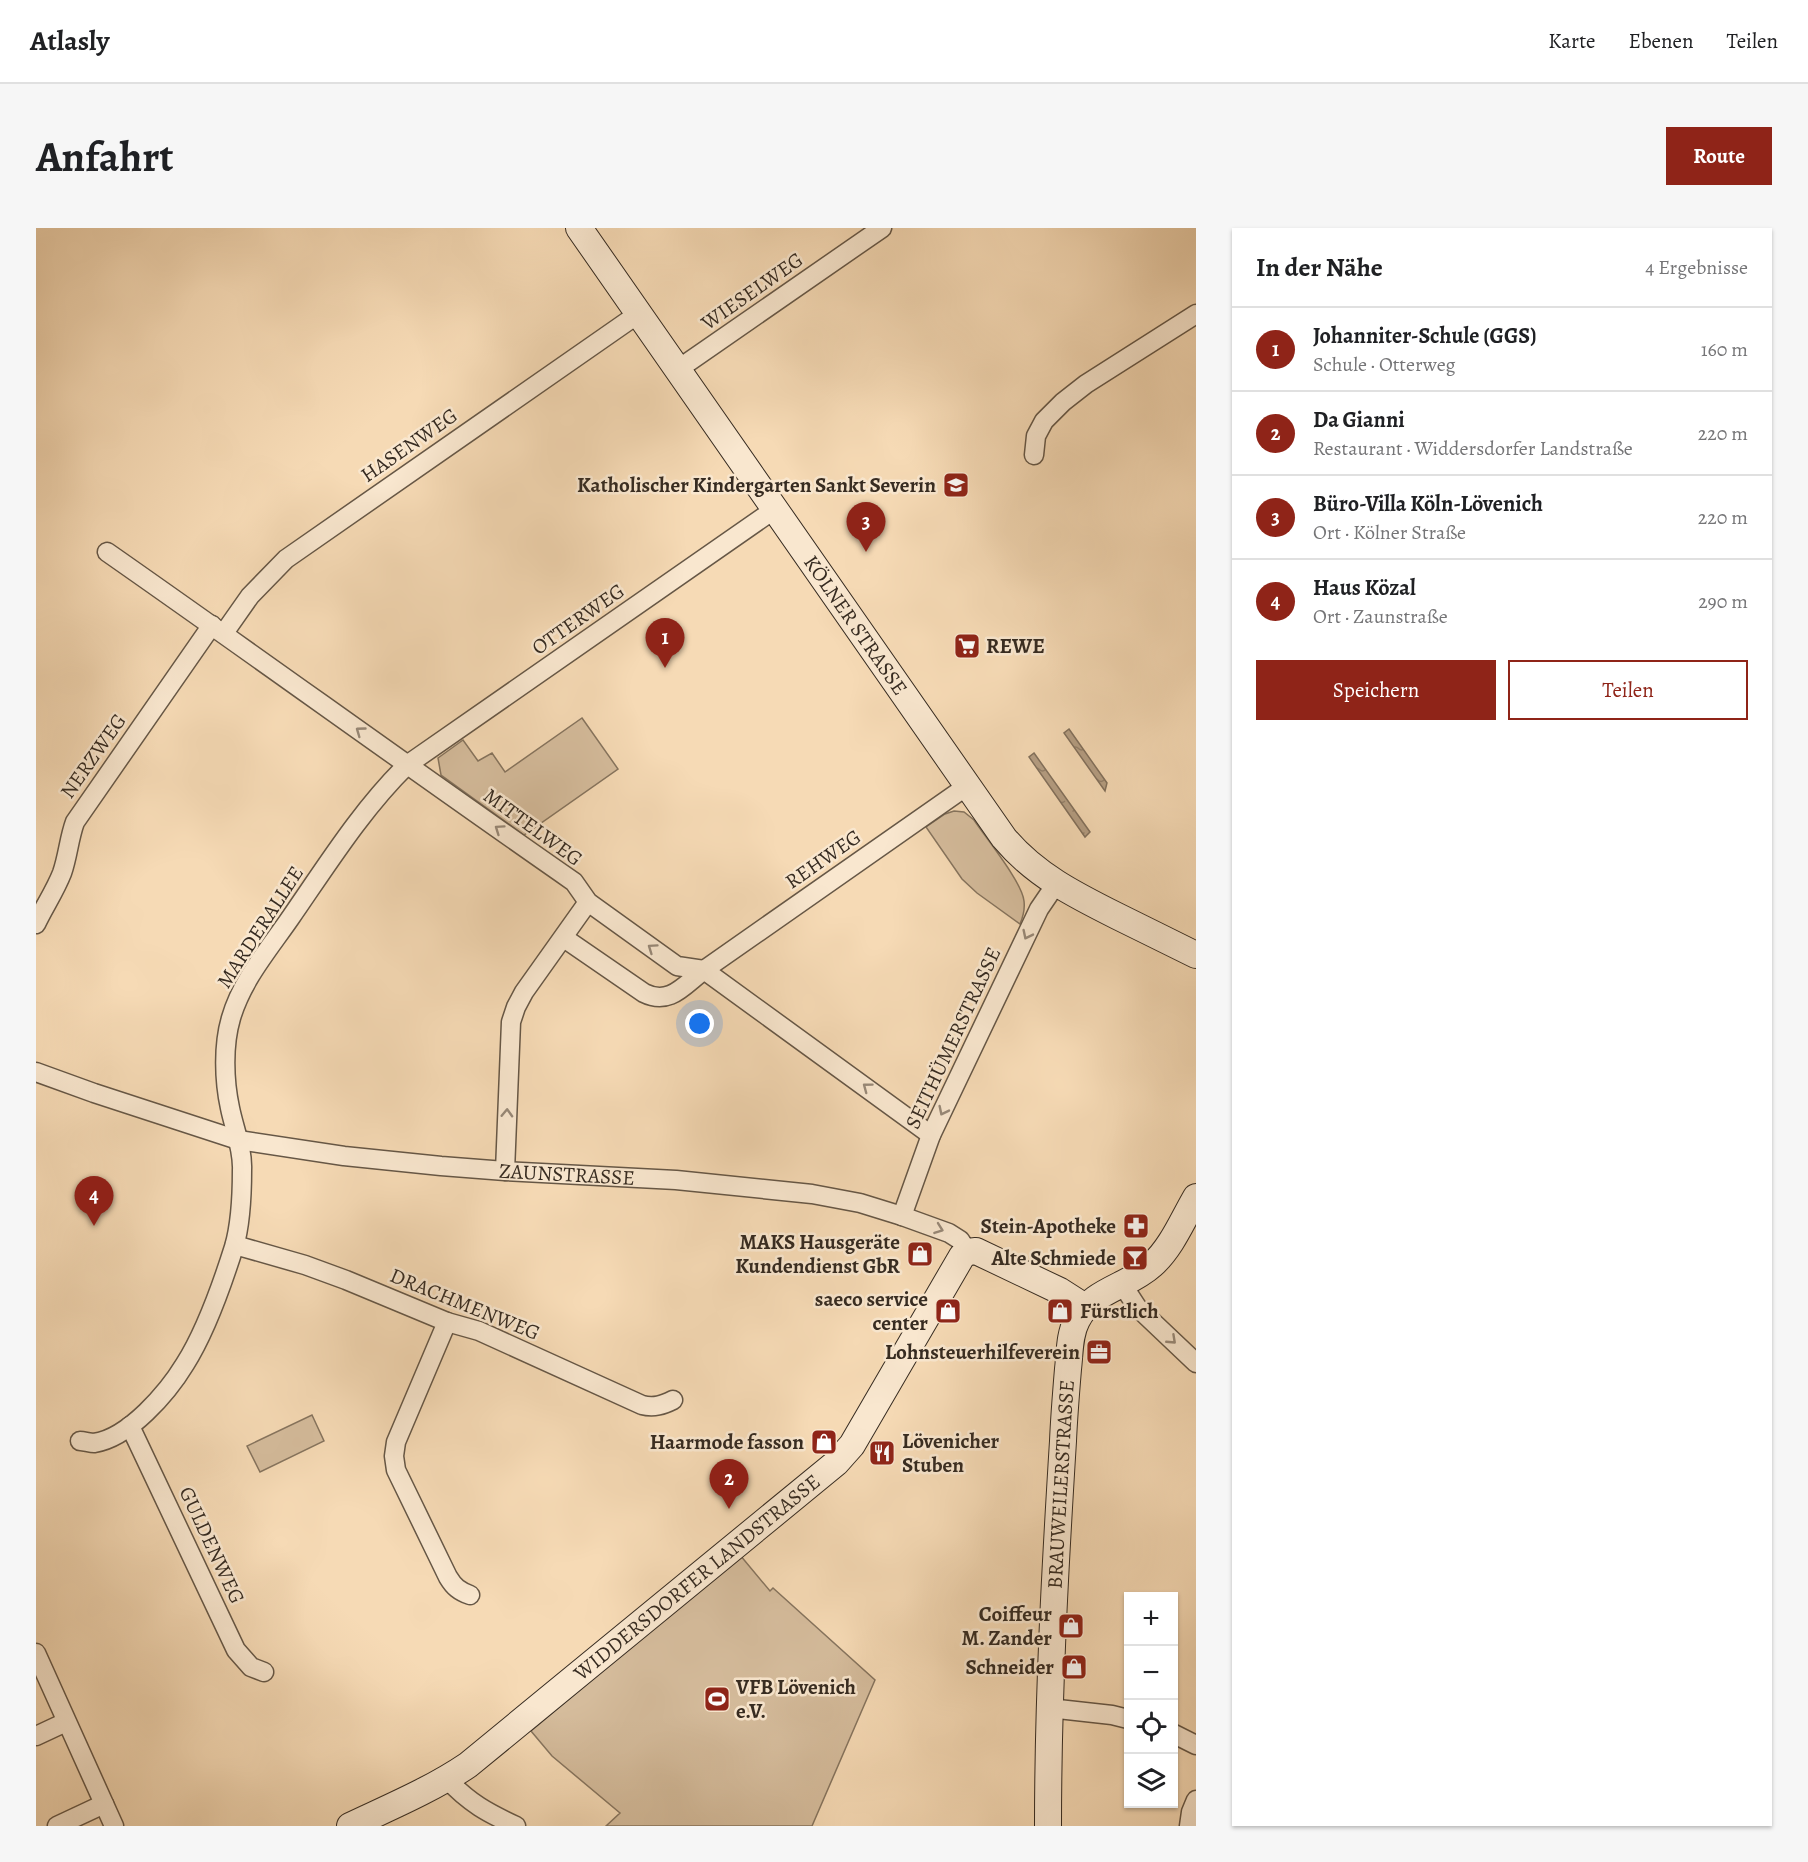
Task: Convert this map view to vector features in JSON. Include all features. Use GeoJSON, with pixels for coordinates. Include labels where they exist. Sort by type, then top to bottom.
{"type":"FeatureCollection","features":[{"type":"Feature","properties":{"kind":"street","name":"KÖLNER STRASSE"},"geometry":{"type":"LineString","coordinates":[[579,228],[967,786],[1014,850],[1056,884],[1196,955]]}},
{"type":"Feature","properties":{"kind":"street","name":"WIESELWEG"},"geometry":{"type":"LineString","coordinates":[[677,370],[882,228]]}},
{"type":"Feature","properties":{"kind":"street","name":"HASENWEG"},"geometry":{"type":"LineString","coordinates":[[218,629],[286,559],[638,314]]}},
{"type":"Feature","properties":{"kind":"street"},"geometry":{"type":"LineString","coordinates":[[1034,455],[1036,436],[1044,421],[1063,402],[1086,384],[1196,314]]}},
{"type":"Feature","properties":{"kind":"street","name":"OTTERWEG"},"geometry":{"type":"LineString","coordinates":[[408,765],[775,509]]}},
{"type":"Feature","properties":{"kind":"street","name":"MITTELWEG"},"geometry":{"type":"LineString","coordinates":[[107,552],[574,882],[588,902],[677,966],[704,970],[931,1135]]}},
{"type":"Feature","properties":{"kind":"street","name":"NERZWEG"},"geometry":{"type":"LineString","coordinates":[[36,924],[61,876],[75,822],[218,629]]}},
{"type":"Feature","properties":{"kind":"street","name":"MARDERALLEE"},"geometry":{"type":"LineString","coordinates":[[80,1441],[93,1443],[114,1436],[152,1407],[185,1364],[212,1309],[235,1245],[239,1219],[243,1168],[229,1107],[226,1075],[227,1041],[231,1018],[242,987],[342,842],[390,782],[408,765]]}},
{"type":"Feature","properties":{"kind":"street","name":"REHWEG"},"geometry":{"type":"LineString","coordinates":[[564,938],[644,993],[654,998],[672,995],[704,970],[967,786]]}},
{"type":"Feature","properties":{"kind":"street","name":"SEITHÜMERSTRASSE"},"geometry":{"type":"LineString","coordinates":[[902,1216],[931,1135],[1039,909],[1056,884]]}},
{"type":"Feature","properties":{"kind":"street"},"geometry":{"type":"LineString","coordinates":[[505,1171],[511,1022],[524,992],[588,902]]}},
{"type":"Feature","properties":{"kind":"street","name":"ZAUNSTRASSE"},"geometry":{"type":"LineString","coordinates":[[36,1072],[238,1140],[344,1156],[505,1171],[676,1180],[812,1194],[860,1203],[949,1233],[960,1240],[969,1252],[976,1251],[1060,1291],[1085,1307]]}},
{"type":"Feature","properties":{"kind":"street"},"geometry":{"type":"LineString","coordinates":[[1085,1307],[1101,1295],[1134,1279],[1157,1260],[1196,1197]]}},
{"type":"Feature","properties":{"kind":"street","name":"DRACHMENWEG"},"geometry":{"type":"LineString","coordinates":[[235,1245],[305,1265],[447,1322],[479,1331],[642,1405],[651,1407],[674,1400]]}},
{"type":"Feature","properties":{"kind":"street","name":"WIDDERSDORFER LANDSTRASSE"},"geometry":{"type":"LineString","coordinates":[[350,1826],[408,1800],[468,1765],[836,1463],[852,1445],[962,1256],[969,1252]]}},
{"type":"Feature","properties":{"kind":"street"},"geometry":{"type":"LineString","coordinates":[[1122,1284],[1137,1307],[1196,1363]]}},
{"type":"Feature","properties":{"kind":"street","name":"BRAUWEILERSTRASSE"},"geometry":{"type":"LineString","coordinates":[[1048,1826],[1048,1708],[1054,1575],[1069,1357],[1073,1329],[1085,1307]]}},
{"type":"Feature","properties":{"kind":"street"},"geometry":{"type":"LineString","coordinates":[[447,1322],[396,1442],[394,1456],[396,1470],[448,1577],[460,1592],[470,1595]]}},
{"type":"Feature","properties":{"kind":"street","name":"GULDENWEG"},"geometry":{"type":"LineString","coordinates":[[130,1426],[237,1650],[250,1667],[264,1672]]}},
{"type":"Feature","properties":{"kind":"street"},"geometry":{"type":"LineString","coordinates":[[36,1653],[114,1826]]}},
{"type":"Feature","properties":{"kind":"street"},"geometry":{"type":"LineString","coordinates":[[1048,1708],[1124,1718]]}},
{"type":"Feature","properties":{"kind":"street"},"geometry":{"type":"LineString","coordinates":[[36,1736],[66,1722]]}},
{"type":"Feature","properties":{"kind":"street"},"geometry":{"type":"LineString","coordinates":[[1178,1736],[1196,1745]]}},
{"type":"Feature","properties":{"kind":"street"},"geometry":{"type":"LineString","coordinates":[[447,1779],[483,1811],[516,1826]]}},
{"type":"Feature","properties":{"kind":"street"},"geometry":{"type":"LineString","coordinates":[[1189,1826],[1196,1800]]}},
{"type":"Feature","properties":{"kind":"street"},"geometry":{"type":"LineString","coordinates":[[57,1826],[105,1804]]}},
{"type":"Feature","properties":{"kind":"shaded area"},"geometry":{"type":"Polygon","coordinates":[[[582,718],[618,769],[524,835],[441,775],[438,758],[463,740],[478,761],[492,753],[505,772],[582,718]]]}},
{"type":"Feature","properties":{"kind":"shaded area"},"geometry":{"type":"Polygon","coordinates":[[[954,811],[964,812],[974,820],[1017,883],[1024,904],[1020,924],[977,893],[962,879],[926,827],[945,814],[954,811]]]}},
{"type":"Feature","properties":{"kind":"shaded area"},"geometry":{"type":"Polygon","coordinates":[[[312,1415],[324,1441],[260,1472],[247,1446],[312,1415]]]}},
{"type":"Feature","properties":{"kind":"shaded area","name":"VFB Lövenich e.V."},"geometry":{"type":"Polygon","coordinates":[[[740,1555],[770,1591],[773,1588],[875,1680],[812,1826],[606,1826],[620,1813],[552,1756],[531,1731],[740,1555]]]}},
{"type":"Feature","properties":{"kind":"water"},"geometry":{"type":"Polygon","coordinates":[[[1069,729],[1107,783],[1105,791],[1064,733],[1069,729]]]}},
{"type":"Feature","properties":{"kind":"water"},"geometry":{"type":"Polygon","coordinates":[[[1034,753],[1090,832],[1085,837],[1029,757],[1034,753]]]}},
{"type":"Feature","properties":{"kind":"place","name":"Katholischer Kindergarten Sankt Severin"},"geometry":{"type":"Point","coordinates":[956,485]}},
{"type":"Feature","properties":{"kind":"place","name":"Büro-Villa Köln-Lövenich"},"geometry":{"type":"Point","coordinates":[866,552]}},
{"type":"Feature","properties":{"kind":"place","name":"REWE"},"geometry":{"type":"Point","coordinates":[967,646]}},
{"type":"Feature","properties":{"kind":"place","name":"Johanniter-Schule (GGS)"},"geometry":{"type":"Point","coordinates":[665,668]}},
{"type":"Feature","properties":{"kind":"place","name":"Haus Közal"},"geometry":{"type":"Point","coordinates":[94,1226]}},
{"type":"Feature","properties":{"kind":"place","name":"Stein-Apotheke"},"geometry":{"type":"Point","coordinates":[1136,1226]}},
{"type":"Feature","properties":{"kind":"place","name":"MAKS Hausgeräte Kundendienst GbR"},"geometry":{"type":"Point","coordinates":[920,1254]}},
{"type":"Feature","properties":{"kind":"place","name":"Alte Schmiede"},"geometry":{"type":"Point","coordinates":[1135,1258]}},
{"type":"Feature","properties":{"kind":"place","name":"saeco service center"},"geometry":{"type":"Point","coordinates":[948,1311]}},
{"type":"Feature","properties":{"kind":"place","name":"Fürstlich"},"geometry":{"type":"Point","coordinates":[1060,1311]}},
{"type":"Feature","properties":{"kind":"place","name":"Lohnsteuerhilfeverein"},"geometry":{"type":"Point","coordinates":[1099,1352]}},
{"type":"Feature","properties":{"kind":"place","name":"Haarmode fasson"},"geometry":{"type":"Point","coordinates":[824,1442]}},
{"type":"Feature","properties":{"kind":"place","name":"Lövenicher Stuben"},"geometry":{"type":"Point","coordinates":[882,1453]}},
{"type":"Feature","properties":{"kind":"place","name":"Da Gianni"},"geometry":{"type":"Point","coordinates":[729,1509]}},
{"type":"Feature","properties":{"kind":"place","name":"Coiffeur M. Zander"},"geometry":{"type":"Point","coordinates":[1071,1626]}},
{"type":"Feature","properties":{"kind":"place","name":"Schneider"},"geometry":{"type":"Point","coordinates":[1074,1667]}},
{"type":"Feature","properties":{"kind":"place","name":"VFB Lövenich e.V."},"geometry":{"type":"Point","coordinates":[717,1699]}}]}
